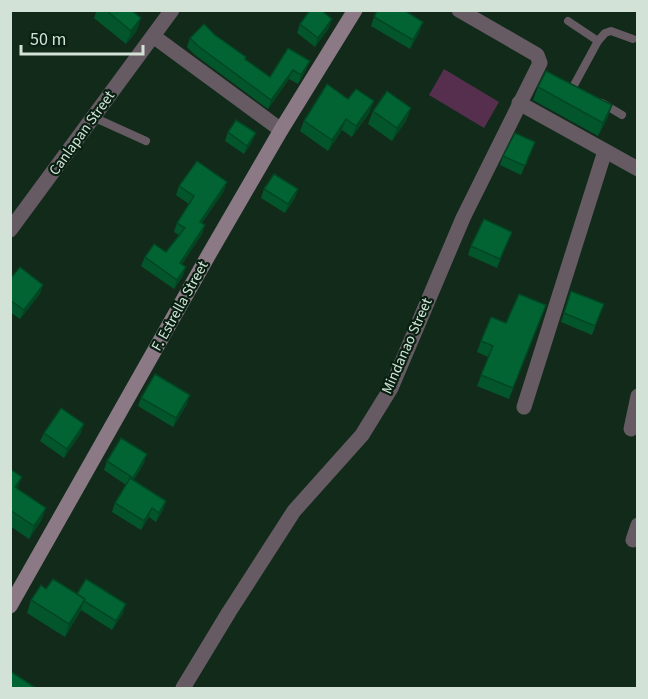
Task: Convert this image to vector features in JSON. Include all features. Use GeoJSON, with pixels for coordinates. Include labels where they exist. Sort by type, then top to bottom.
{"type":"FeatureCollection","features":[{"type":"Feature","properties":{"kind":"main road","name":"F. Estrella Street"},"geometry":{"type":"LineString","coordinates":[[10,606],[281,130],[355,10]]}},
{"type":"Feature","properties":{"kind":"street","name":"Canlapan Street"},"geometry":{"type":"LineString","coordinates":[[10,230],[172,10]]}},
{"type":"Feature","properties":{"kind":"street","name":"Mindanao Street"},"geometry":{"type":"LineString","coordinates":[[183,688],[294,511],[362,435],[391,388],[463,218],[519,103],[542,70],[537,55],[459,10]]}},
{"type":"Feature","properties":{"kind":"street"},"geometry":{"type":"LineString","coordinates":[[153,36],[281,130]]}},
{"type":"Feature","properties":{"kind":"street"},"geometry":{"type":"LineString","coordinates":[[519,103],[638,169]]}},
{"type":"Feature","properties":{"kind":"street"},"geometry":{"type":"LineString","coordinates":[[524,407],[604,151]]}},
{"type":"Feature","properties":{"kind":"street"},"geometry":{"type":"LineString","coordinates":[[631,429],[638,396]]}},
{"type":"Feature","properties":{"kind":"lane"},"geometry":{"type":"LineString","coordinates":[[568,21],[598,41]]}},
{"type":"Feature","properties":{"kind":"lane"},"geometry":{"type":"LineString","coordinates":[[573,87],[598,41],[606,33],[611,31],[633,39]]}},
{"type":"Feature","properties":{"kind":"lane"},"geometry":{"type":"LineString","coordinates":[[564,82],[583,93]]}},
{"type":"Feature","properties":{"kind":"lane"},"geometry":{"type":"LineString","coordinates":[[593,98],[622,114]]}},
{"type":"Feature","properties":{"kind":"lane"},"geometry":{"type":"LineString","coordinates":[[93,117],[146,141]]}},
{"type":"Feature","properties":{"kind":"shaded area"},"geometry":{"type":"Polygon","coordinates":[[[444,69],[499,102],[484,128],[429,95],[444,69]]]}},
{"type":"Feature","properties":{"kind":"building"},"geometry":{"type":"Polygon","coordinates":[[[106,10],[131,10],[141,18],[131,31],[106,10]]]}},
{"type":"Feature","properties":{"kind":"building"},"geometry":{"type":"Polygon","coordinates":[[[310,10],[321,10],[332,19],[318,38],[300,24],[310,10]]]}},
{"type":"Feature","properties":{"kind":"building"},"geometry":{"type":"Polygon","coordinates":[[[377,10],[404,10],[423,22],[413,40],[374,17],[377,10]]]}},
{"type":"Feature","properties":{"kind":"building"},"geometry":{"type":"Polygon","coordinates":[[[204,24],[270,77],[288,48],[310,61],[301,75],[293,70],[271,100],[190,38],[204,24]]]}},
{"type":"Feature","properties":{"kind":"building"},"geometry":{"type":"Polygon","coordinates":[[[546,71],[612,105],[603,123],[538,87],[546,71]]]}},
{"type":"Feature","properties":{"kind":"building"},"geometry":{"type":"Polygon","coordinates":[[[327,84],[348,99],[356,89],[374,101],[356,126],[346,119],[332,140],[304,121],[327,84]]]}},
{"type":"Feature","properties":{"kind":"building"},"geometry":{"type":"Polygon","coordinates":[[[387,91],[411,108],[397,128],[373,111],[387,91]]]}},
{"type":"Feature","properties":{"kind":"building"},"geometry":{"type":"Polygon","coordinates":[[[236,120],[256,133],[247,146],[228,132],[236,120]]]}},
{"type":"Feature","properties":{"kind":"building"},"geometry":{"type":"Polygon","coordinates":[[[515,133],[535,142],[525,166],[503,156],[515,133]]]}},
{"type":"Feature","properties":{"kind":"building"},"geometry":{"type":"Polygon","coordinates":[[[197,161],[227,182],[200,222],[205,225],[180,263],[186,267],[177,280],[145,257],[154,244],[166,252],[185,228],[177,223],[194,196],[179,186],[197,161]]]}},
{"type":"Feature","properties":{"kind":"building"},"geometry":{"type":"Polygon","coordinates":[[[274,174],[298,189],[288,204],[264,189],[274,174]]]}},
{"type":"Feature","properties":{"kind":"building"},"geometry":{"type":"Polygon","coordinates":[[[484,219],[512,232],[500,259],[471,246],[484,219]]]}},
{"type":"Feature","properties":{"kind":"building"},"geometry":{"type":"Polygon","coordinates":[[[20,267],[43,285],[24,310],[10,300],[10,279],[20,267]]]}},
{"type":"Feature","properties":{"kind":"building"},"geometry":{"type":"Polygon","coordinates":[[[571,291],[604,304],[595,326],[564,313],[571,291]]]}},
{"type":"Feature","properties":{"kind":"building"},"geometry":{"type":"Polygon","coordinates":[[[519,294],[546,305],[513,388],[481,375],[493,346],[481,341],[491,317],[506,323],[519,294]]]}},
{"type":"Feature","properties":{"kind":"building"},"geometry":{"type":"Polygon","coordinates":[[[155,374],[190,395],[176,418],[141,398],[155,374]]]}},
{"type":"Feature","properties":{"kind":"building"},"geometry":{"type":"Polygon","coordinates":[[[61,408],[84,424],[67,449],[44,433],[61,408]]]}},
{"type":"Feature","properties":{"kind":"building"},"geometry":{"type":"Polygon","coordinates":[[[121,438],[147,454],[133,478],[107,461],[121,438]]]}},
{"type":"Feature","properties":{"kind":"building"},"geometry":{"type":"Polygon","coordinates":[[[10,469],[22,477],[15,487],[46,508],[34,526],[10,510],[10,469]]]}},
{"type":"Feature","properties":{"kind":"building"},"geometry":{"type":"Polygon","coordinates":[[[130,478],[166,501],[159,513],[152,508],[144,521],[115,503],[130,478]]]}},
{"type":"Feature","properties":{"kind":"building"},"geometry":{"type":"Polygon","coordinates":[[[53,579],[85,599],[69,624],[31,600],[41,585],[46,589],[53,579]]]}},
{"type":"Feature","properties":{"kind":"building"},"geometry":{"type":"Polygon","coordinates":[[[86,579],[126,604],[116,621],[77,594],[86,579]]]}},
{"type":"Feature","properties":{"kind":"building"},"geometry":{"type":"Polygon","coordinates":[[[10,671],[36,688],[10,688],[10,671]]]}}]}
